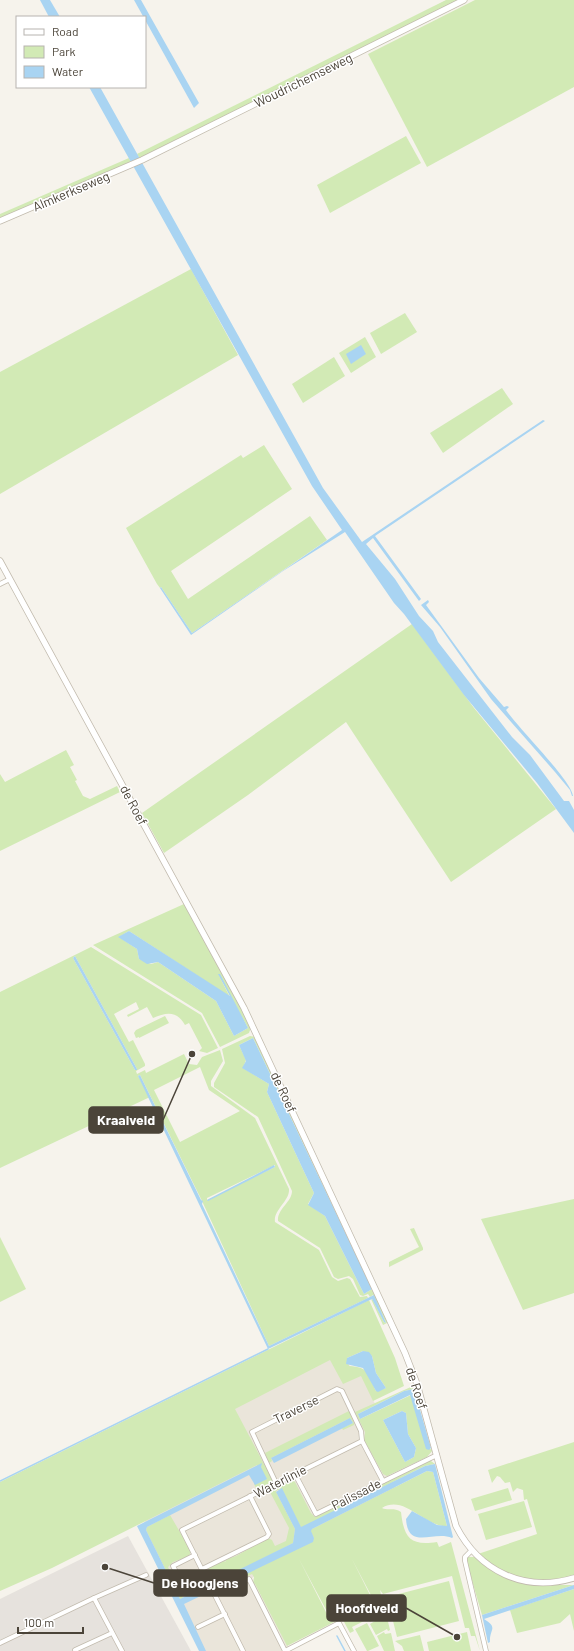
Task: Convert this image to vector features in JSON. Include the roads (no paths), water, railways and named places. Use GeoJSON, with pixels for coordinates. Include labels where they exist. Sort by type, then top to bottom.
{"type":"FeatureCollection","features":[{"type":"Feature","properties":{"kind":"street","name":"Woudrichemseweg"},"geometry":{"type":"LineString","coordinates":[[142,160],[464,0]]}},
{"type":"Feature","properties":{"kind":"street","name":"Almkerkseweg"},"geometry":{"type":"LineString","coordinates":[[0,221],[142,160]]}},
{"type":"Feature","properties":{"kind":"street","name":"de Roef"},"geometry":{"type":"LineString","coordinates":[[0,561],[244,1008],[405,1353],[417,1384],[456,1526],[471,1551]]}},
{"type":"Feature","properties":{"kind":"street"},"geometry":{"type":"LineString","coordinates":[[0,584],[10,579]]}},
{"type":"Feature","properties":{"kind":"street","name":"Traverse"},"geometry":{"type":"LineString","coordinates":[[276,1483],[252,1432],[337,1389],[342,1391],[362,1431],[362,1441]]}},
{"type":"Feature","properties":{"kind":"street"},"geometry":{"type":"LineString","coordinates":[[362,1441],[383,1481]]}},
{"type":"Feature","properties":{"kind":"street","name":"Waterlinie"},"geometry":{"type":"LineString","coordinates":[[243,1651],[182,1530],[362,1441]]}},
{"type":"Feature","properties":{"kind":"street","name":"Palissade"},"geometry":{"type":"LineString","coordinates":[[295,1474],[316,1514],[437,1455]]}},
{"type":"Feature","properties":{"kind":"street"},"geometry":{"type":"LineString","coordinates":[[202,1569],[267,1537],[269,1534],[250,1496]]}},
{"type":"Feature","properties":{"kind":"street"},"geometry":{"type":"LineString","coordinates":[[486,1651],[465,1561],[465,1557],[471,1551],[498,1571],[527,1582],[546,1584],[574,1578]]}},
{"type":"Feature","properties":{"kind":"street"},"geometry":{"type":"LineString","coordinates":[[182,1583],[173,1566],[195,1555]]}},
{"type":"Feature","properties":{"kind":"street"},"geometry":{"type":"LineString","coordinates":[[0,1643],[146,1575]]}},
{"type":"Feature","properties":{"kind":"street"},"geometry":{"type":"LineString","coordinates":[[214,1594],[249,1579],[285,1651],[340,1623],[354,1651]]}},
{"type":"Feature","properties":{"kind":"street"},"geometry":{"type":"LineString","coordinates":[[94,1598],[122,1651]]}},
{"type":"Feature","properties":{"kind":"street"},"geometry":{"type":"LineString","coordinates":[[198,1627],[225,1614]]}},
{"type":"Feature","properties":{"kind":"street"},"geometry":{"type":"LineString","coordinates":[[75,1650],[112,1633]]}},
{"type":"Feature","properties":{"kind":"water"},"geometry":{"type":"Polygon","coordinates":[[[40,0],[50,0],[59,16],[48,16],[40,0]]]}},
{"type":"Feature","properties":{"kind":"water"},"geometry":{"type":"Polygon","coordinates":[[[134,0],[141,0],[199,103],[194,108],[146,22],[146,16],[143,16],[134,0]]]}},
{"type":"Feature","properties":{"kind":"water"},"geometry":{"type":"Polygon","coordinates":[[[90,88],[101,88],[323,488],[362,542],[543,420],[545,421],[375,536],[421,599],[419,601],[373,538],[366,544],[395,579],[419,616],[433,631],[438,642],[512,737],[530,755],[564,801],[569,801],[574,810],[574,833],[537,783],[464,695],[404,614],[394,603],[345,532],[283,571],[191,635],[160,588],[161,587],[192,633],[342,530],[312,486],[90,88]]]}},
{"type":"Feature","properties":{"kind":"water"},"geometry":{"type":"Polygon","coordinates":[[[361,345],[366,354],[351,364],[346,354],[361,345]]]}},
{"type":"Feature","properties":{"kind":"water"},"geometry":{"type":"Polygon","coordinates":[[[428,600],[429,602],[426,605],[479,678],[504,707],[509,707],[506,710],[555,767],[564,779],[573,796],[555,772],[491,699],[440,627],[421,605],[428,600]]]}},
{"type":"Feature","properties":{"kind":"water"},"geometry":{"type":"Polygon","coordinates":[[[129,931],[230,996],[218,974],[220,974],[248,1028],[234,1036],[216,1001],[158,962],[147,964],[139,959],[137,949],[118,937],[129,931]]]}},
{"type":"Feature","properties":{"kind":"water"},"geometry":{"type":"Polygon","coordinates":[[[75,956],[137,1070],[135,1070],[73,958],[75,956]]]}},
{"type":"Feature","properties":{"kind":"water"},"geometry":{"type":"Polygon","coordinates":[[[253,1038],[372,1289],[364,1294],[325,1216],[308,1205],[314,1193],[267,1092],[269,1084],[242,1068],[246,1061],[239,1045],[253,1038]]]}},
{"type":"Feature","properties":{"kind":"water"},"geometry":{"type":"Polygon","coordinates":[[[140,1075],[201,1200],[203,1201],[202,1204],[269,1346],[374,1295],[386,1323],[384,1322],[372,1299],[268,1349],[138,1076],[140,1075]]]}},
{"type":"Feature","properties":{"kind":"water"},"geometry":{"type":"Polygon","coordinates":[[[274,1165],[275,1167],[208,1201],[207,1200],[274,1165]]]}},
{"type":"Feature","properties":{"kind":"water"},"geometry":{"type":"Polygon","coordinates":[[[363,1351],[369,1352],[372,1356],[376,1373],[386,1388],[378,1392],[363,1368],[346,1364],[347,1358],[363,1351]]]}},
{"type":"Feature","properties":{"kind":"water"},"geometry":{"type":"Polygon","coordinates":[[[414,1389],[431,1448],[429,1450],[426,1449],[410,1395],[360,1419],[358,1414],[404,1391],[414,1389]]]}},
{"type":"Feature","properties":{"kind":"water"},"geometry":{"type":"Polygon","coordinates":[[[402,1411],[406,1413],[408,1434],[416,1448],[414,1457],[405,1462],[383,1420],[402,1411]]]}},
{"type":"Feature","properties":{"kind":"water"},"geometry":{"type":"Polygon","coordinates":[[[350,1418],[353,1423],[274,1463],[271,1458],[350,1418]]]}},
{"type":"Feature","properties":{"kind":"water"},"geometry":{"type":"Polygon","coordinates":[[[262,1463],[261,1467],[267,1479],[255,1485],[249,1475],[147,1527],[146,1530],[180,1599],[293,1543],[295,1529],[276,1492],[282,1488],[301,1527],[425,1466],[435,1464],[453,1537],[417,1537],[408,1529],[406,1519],[412,1511],[437,1525],[447,1526],[433,1472],[427,1471],[312,1529],[311,1531],[314,1538],[313,1542],[184,1604],[206,1651],[199,1651],[137,1526],[262,1463]]]}},
{"type":"Feature","properties":{"kind":"water"},"geometry":{"type":"Polygon","coordinates":[[[574,1585],[574,1589],[484,1619],[489,1622],[492,1627],[490,1642],[488,1643],[482,1615],[574,1585]]]}},
{"type":"Feature","properties":{"kind":"waterway"},"geometry":{"type":"LineString","coordinates":[[0,1481],[268,1349]]}},
{"type":"Feature","properties":{"kind":"waterway"},"geometry":{"type":"LineString","coordinates":[[337,1636],[345,1651]]}},
{"type":"Feature","properties":{"kind":"place","name":"Kraaiveld"},"geometry":{"type":"Point","coordinates":[192,1054]}},
{"type":"Feature","properties":{"kind":"place","name":"De Hoogjens"},"geometry":{"type":"Point","coordinates":[105,1567]}},
{"type":"Feature","properties":{"kind":"place","name":"Hoofdveld"},"geometry":{"type":"Point","coordinates":[457,1637]}}]}
